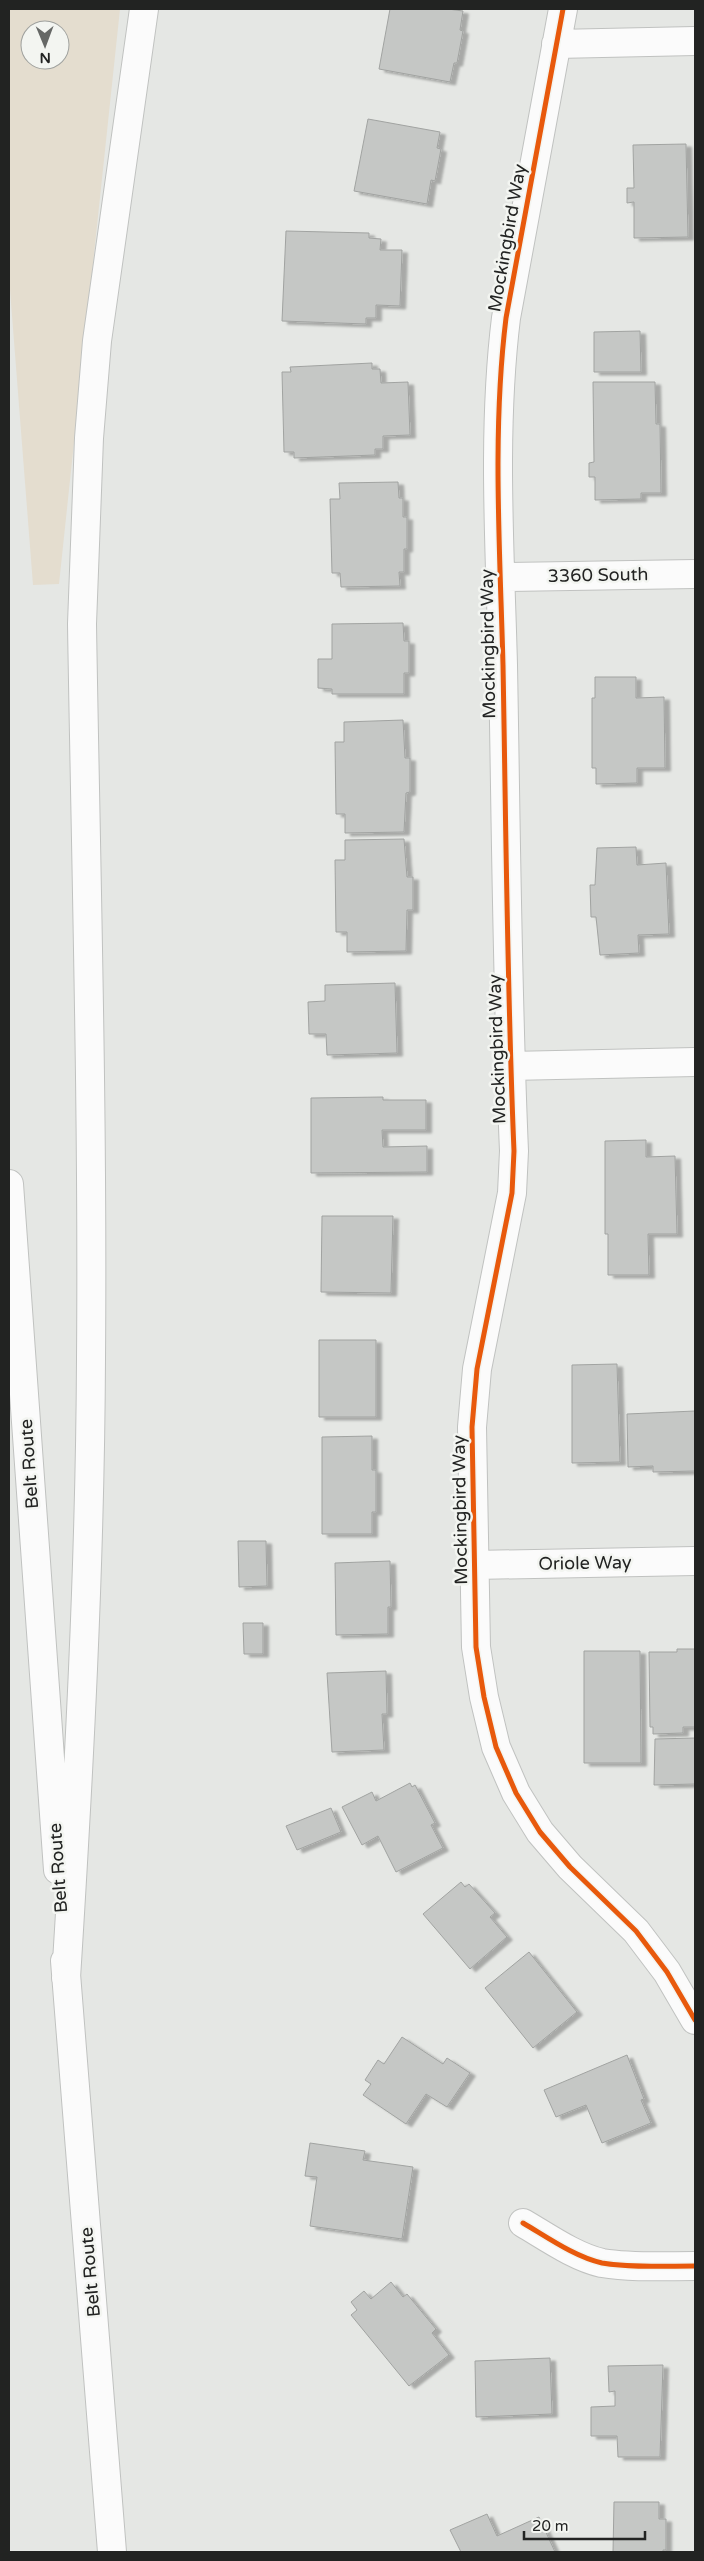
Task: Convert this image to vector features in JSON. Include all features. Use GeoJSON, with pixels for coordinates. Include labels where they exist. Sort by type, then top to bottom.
{"type":"FeatureCollection","features":[{"type":"Feature","properties":{"kind":"main road"},"geometry":{"type":"LineString","coordinates":[[66,1978],[80,1743],[91,1353],[92,1216],[82,624],[84,531],[98,341],[144,9]]}},
{"type":"Feature","properties":{"kind":"main road","name":"Mockingbird Way"},"geometry":{"type":"LineString","coordinates":[[563,9],[506,318],[500,365],[501,577],[510,1066],[514,1151],[512,1194],[477,1369],[472,1427],[476,1648],[484,1697],[496,1747],[516,1793],[540,1832],[570,1868],[636,1931],[667,1972],[695,2020]]}},
{"type":"Feature","properties":{"kind":"main road"},"geometry":{"type":"LineString","coordinates":[[556,44],[695,41]]}},
{"type":"Feature","properties":{"kind":"main road","name":"3360 South"},"geometry":{"type":"LineString","coordinates":[[501,577],[695,574]]}},
{"type":"Feature","properties":{"kind":"main road"},"geometry":{"type":"LineString","coordinates":[[510,1066],[695,1062]]}},
{"type":"Feature","properties":{"kind":"main road","name":"Belt Route"},"geometry":{"type":"LineString","coordinates":[[9,1184],[66,1978],[112,2552]]}},
{"type":"Feature","properties":{"kind":"main road","name":"Oriole Way"},"geometry":{"type":"LineString","coordinates":[[475,1565],[695,1561]]}},
{"type":"Feature","properties":{"kind":"main road"},"geometry":{"type":"LineString","coordinates":[[522,2223],[572,2251],[601,2262],[632,2266],[695,2266]]}},
{"type":"Feature","properties":{"kind":"shaded area"},"geometry":{"type":"Polygon","coordinates":[[[9,9],[120,9],[59,584],[33,585],[9,277],[9,9]]]}},
{"type":"Feature","properties":{"kind":"building"},"geometry":{"type":"Polygon","coordinates":[[[390,9],[448,9],[463,11],[460,30],[463,31],[457,63],[454,63],[450,82],[379,69],[390,9]]]}},
{"type":"Feature","properties":{"kind":"building"},"geometry":{"type":"Polygon","coordinates":[[[368,119],[440,132],[437,148],[441,149],[435,181],[431,180],[427,204],[354,191],[368,119]]]}},
{"type":"Feature","properties":{"kind":"building"},"geometry":{"type":"Polygon","coordinates":[[[686,144],[688,237],[634,238],[634,202],[627,203],[627,188],[634,188],[633,145],[686,144]]]}},
{"type":"Feature","properties":{"kind":"building"},"geometry":{"type":"Polygon","coordinates":[[[286,231],[369,233],[369,238],[381,239],[380,250],[402,250],[400,306],[376,305],[376,318],[366,318],[366,324],[282,321],[286,231]]]}},
{"type":"Feature","properties":{"kind":"building"},"geometry":{"type":"Polygon","coordinates":[[[640,331],[641,372],[594,372],[594,332],[640,331]]]}},
{"type":"Feature","properties":{"kind":"building"},"geometry":{"type":"Polygon","coordinates":[[[372,363],[372,369],[380,369],[381,383],[408,382],[410,435],[383,436],[383,449],[375,449],[375,455],[294,458],[294,452],[284,452],[282,372],[291,372],[290,367],[372,363]]]}},
{"type":"Feature","properties":{"kind":"building"},"geometry":{"type":"Polygon","coordinates":[[[593,382],[655,382],[656,424],[660,424],[661,493],[641,493],[641,499],[595,500],[595,477],[589,477],[589,463],[594,462],[593,382]]]}},
{"type":"Feature","properties":{"kind":"building"},"geometry":{"type":"Polygon","coordinates":[[[398,482],[399,498],[403,498],[403,517],[407,517],[407,549],[404,549],[404,572],[399,572],[400,586],[341,587],[340,573],[332,573],[330,499],[340,499],[339,483],[398,482]]]}},
{"type":"Feature","properties":{"kind":"building"},"geometry":{"type":"Polygon","coordinates":[[[403,623],[404,641],[409,641],[409,673],[404,673],[404,694],[332,694],[332,689],[318,688],[318,659],[332,659],[332,624],[403,623]]]}},
{"type":"Feature","properties":{"kind":"building"},"geometry":{"type":"Polygon","coordinates":[[[595,677],[636,677],[636,698],[664,697],[665,768],[637,768],[637,783],[596,784],[596,768],[592,768],[592,698],[595,698],[595,677]]]}},
{"type":"Feature","properties":{"kind":"building"},"geometry":{"type":"Polygon","coordinates":[[[403,720],[405,758],[410,758],[410,792],[406,793],[404,832],[345,833],[345,814],[336,814],[335,742],[344,742],[344,722],[403,720]]]}},
{"type":"Feature","properties":{"kind":"building"},"geometry":{"type":"Polygon","coordinates":[[[404,839],[407,877],[413,877],[413,910],[407,910],[406,951],[347,952],[347,932],[336,932],[335,860],[345,860],[345,840],[404,839]]]}},
{"type":"Feature","properties":{"kind":"building"},"geometry":{"type":"Polygon","coordinates":[[[636,847],[637,865],[666,863],[669,934],[638,935],[639,953],[600,955],[596,917],[591,917],[590,885],[595,885],[597,848],[636,847]]]}},
{"type":"Feature","properties":{"kind":"building"},"geometry":{"type":"Polygon","coordinates":[[[395,983],[397,1053],[327,1055],[326,1034],[309,1034],[308,1002],[325,1001],[325,985],[395,983]]]}},
{"type":"Feature","properties":{"kind":"building"},"geometry":{"type":"Polygon","coordinates":[[[383,1097],[383,1100],[426,1100],[426,1130],[382,1130],[383,1147],[427,1146],[427,1172],[311,1173],[311,1098],[383,1097]]]}},
{"type":"Feature","properties":{"kind":"building"},"geometry":{"type":"Polygon","coordinates":[[[646,1140],[646,1157],[675,1156],[677,1234],[648,1234],[649,1275],[608,1275],[608,1234],[605,1234],[605,1141],[646,1140]]]}},
{"type":"Feature","properties":{"kind":"building"},"geometry":{"type":"Polygon","coordinates":[[[322,1216],[393,1216],[391,1293],[321,1292],[322,1216]]]}},
{"type":"Feature","properties":{"kind":"building"},"geometry":{"type":"Polygon","coordinates":[[[319,1340],[376,1340],[376,1417],[319,1417],[319,1340]]]}},
{"type":"Feature","properties":{"kind":"building"},"geometry":{"type":"Polygon","coordinates":[[[617,1364],[620,1462],[572,1463],[572,1365],[617,1364]]]}},
{"type":"Feature","properties":{"kind":"building"},"geometry":{"type":"Polygon","coordinates":[[[695,1411],[695,1471],[653,1472],[653,1466],[628,1467],[627,1414],[695,1411]]]}},
{"type":"Feature","properties":{"kind":"building"},"geometry":{"type":"Polygon","coordinates":[[[372,1436],[372,1470],[376,1470],[376,1512],[372,1512],[372,1534],[322,1534],[322,1437],[372,1436]]]}},
{"type":"Feature","properties":{"kind":"building"},"geometry":{"type":"Polygon","coordinates":[[[238,1541],[266,1541],[267,1586],[239,1587],[238,1541]]]}},
{"type":"Feature","properties":{"kind":"building"},"geometry":{"type":"Polygon","coordinates":[[[390,1561],[391,1607],[388,1607],[388,1634],[336,1635],[335,1563],[390,1561]]]}},
{"type":"Feature","properties":{"kind":"building"},"geometry":{"type":"Polygon","coordinates":[[[243,1623],[263,1623],[263,1654],[244,1654],[243,1623]]]}},
{"type":"Feature","properties":{"kind":"building"},"geometry":{"type":"Polygon","coordinates":[[[677,1649],[695,1649],[695,1727],[683,1727],[683,1733],[653,1734],[653,1727],[650,1727],[649,1652],[677,1652],[677,1649]]]}},
{"type":"Feature","properties":{"kind":"building"},"geometry":{"type":"Polygon","coordinates":[[[584,1651],[640,1651],[641,1763],[584,1763],[584,1651]]]}},
{"type":"Feature","properties":{"kind":"building"},"geometry":{"type":"Polygon","coordinates":[[[386,1671],[387,1714],[382,1714],[384,1750],[332,1752],[327,1673],[386,1671]]]}},
{"type":"Feature","properties":{"kind":"building"},"geometry":{"type":"Polygon","coordinates":[[[695,1738],[695,1784],[654,1785],[655,1739],[695,1738]]]}},
{"type":"Feature","properties":{"kind":"building"},"geometry":{"type":"Polygon","coordinates":[[[410,1783],[412,1787],[415,1785],[435,1823],[431,1825],[443,1848],[396,1872],[378,1836],[362,1845],[342,1807],[372,1792],[376,1801],[410,1783]]]}},
{"type":"Feature","properties":{"kind":"building"},"geometry":{"type":"Polygon","coordinates":[[[331,1808],[341,1832],[297,1850],[286,1826],[331,1808]]]}},
{"type":"Feature","properties":{"kind":"building"},"geometry":{"type":"Polygon","coordinates":[[[461,1882],[465,1887],[469,1884],[495,1913],[490,1917],[507,1937],[470,1969],[423,1914],[461,1882]]]}},
{"type":"Feature","properties":{"kind":"building"},"geometry":{"type":"Polygon","coordinates":[[[529,1952],[577,2012],[533,2048],[485,1988],[529,1952]]]}},
{"type":"Feature","properties":{"kind":"building"},"geometry":{"type":"Polygon","coordinates":[[[402,2037],[443,2064],[447,2058],[470,2073],[447,2107],[426,2094],[406,2124],[363,2095],[371,2084],[365,2080],[378,2060],[384,2064],[402,2037]]]}},
{"type":"Feature","properties":{"kind":"building"},"geometry":{"type":"Polygon","coordinates":[[[627,2055],[644,2099],[641,2100],[651,2123],[602,2143],[586,2105],[556,2117],[544,2090],[627,2055]]]}},
{"type":"Feature","properties":{"kind":"building"},"geometry":{"type":"Polygon","coordinates":[[[310,2143],[365,2151],[363,2160],[413,2167],[402,2239],[310,2226],[317,2177],[305,2176],[310,2143]]]}},
{"type":"Feature","properties":{"kind":"building"},"geometry":{"type":"Polygon","coordinates":[[[391,2282],[403,2297],[407,2294],[436,2329],[432,2333],[449,2355],[409,2386],[351,2315],[357,2310],[351,2302],[364,2291],[371,2299],[391,2282]]]}},
{"type":"Feature","properties":{"kind":"building"},"geometry":{"type":"Polygon","coordinates":[[[550,2358],[552,2414],[476,2417],[475,2361],[550,2358]]]}},
{"type":"Feature","properties":{"kind":"building"},"geometry":{"type":"Polygon","coordinates":[[[663,2365],[660,2457],[618,2457],[617,2436],[591,2436],[591,2407],[615,2406],[615,2391],[609,2392],[608,2366],[663,2365]]]}},
{"type":"Feature","properties":{"kind":"building"},"geometry":{"type":"Polygon","coordinates":[[[614,2502],[659,2502],[659,2519],[666,2519],[666,2550],[663,2550],[663,2552],[613,2552],[614,2502]]]}},
{"type":"Feature","properties":{"kind":"building"},"geometry":{"type":"Polygon","coordinates":[[[487,2514],[497,2536],[539,2517],[555,2552],[461,2552],[450,2530],[487,2514]]]}},
{"type":"Feature","properties":{"kind":"cycle path"},"geometry":{"type":"LineString","coordinates":[[563,9],[506,318],[499,404],[498,491],[508,969],[514,1151],[512,1193],[477,1369],[472,1427],[476,1647],[484,1697],[496,1747],[516,1793],[540,1832],[570,1867],[636,1931],[667,1972],[695,2020]]}},
{"type":"Feature","properties":{"kind":"cycle path"},"geometry":{"type":"LineString","coordinates":[[523,2223],[571,2251],[602,2263],[637,2266],[695,2266]]}}]}
